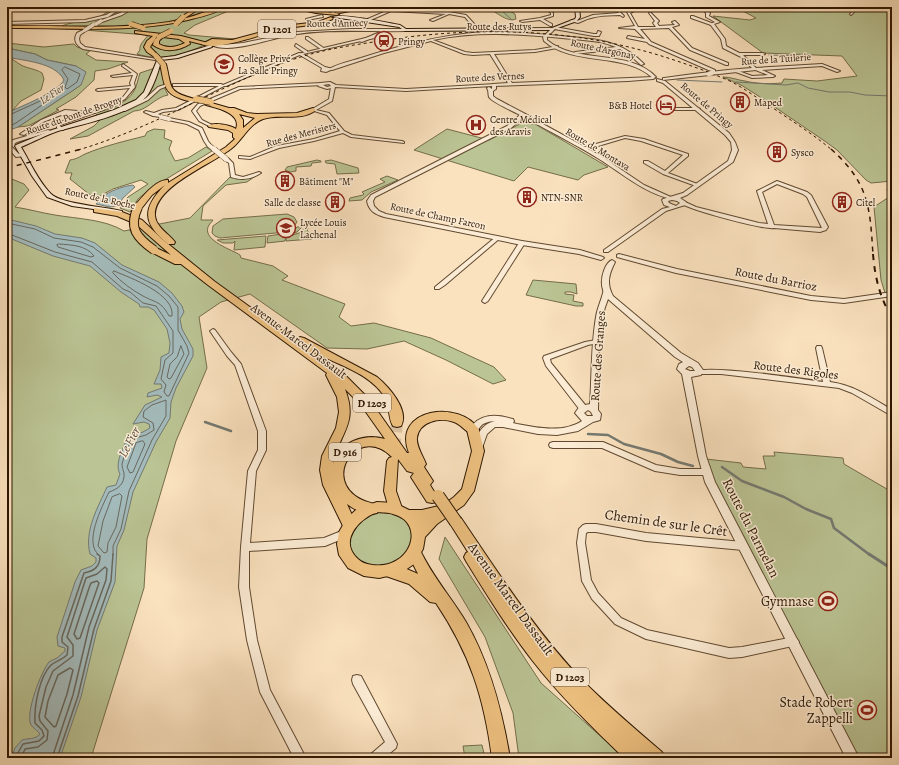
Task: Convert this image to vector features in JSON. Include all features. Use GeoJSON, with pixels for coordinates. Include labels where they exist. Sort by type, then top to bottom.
{"type":"FeatureCollection","features":[{"type":"Feature","properties":{"kind":"main road"},"geometry":{"type":"LineString","coordinates":[[171,33],[179,26],[186,11],[193,7]]}},
{"type":"Feature","properties":{"kind":"main road"},"geometry":{"type":"LineString","coordinates":[[184,17],[200,7]]}},
{"type":"Feature","properties":{"kind":"main road"},"geometry":{"type":"LineString","coordinates":[[36,25],[124,26],[158,23],[202,12],[211,7]]}},
{"type":"Feature","properties":{"kind":"main road"},"geometry":{"type":"LineString","coordinates":[[184,17],[217,7]]}},
{"type":"Feature","properties":{"kind":"main road"},"geometry":{"type":"LineString","coordinates":[[83,29],[126,28],[155,25],[191,18],[223,7]]}},
{"type":"Feature","properties":{"kind":"main road"},"geometry":{"type":"LineString","coordinates":[[223,7],[171,33],[158,37],[149,42],[147,47],[158,60],[168,88],[177,94],[248,115],[302,114],[314,110]]}},
{"type":"Feature","properties":{"kind":"main road"},"geometry":{"type":"LineString","coordinates":[[192,23],[231,7]]}},
{"type":"Feature","properties":{"kind":"main road"},"geometry":{"type":"LineString","coordinates":[[291,7],[400,26],[405,30],[550,28],[573,21],[576,17],[576,7]]}},
{"type":"Feature","properties":{"kind":"main road","name":"D 1201"},"geometry":{"type":"LineString","coordinates":[[7,25],[108,22],[131,24],[162,33],[216,44],[288,27],[317,23],[330,15],[368,7]]}},
{"type":"Feature","properties":{"kind":"main road"},"geometry":{"type":"LineString","coordinates":[[7,25],[171,33],[205,44],[216,44]]}},
{"type":"Feature","properties":{"kind":"main road"},"geometry":{"type":"LineString","coordinates":[[171,33],[188,42],[181,47],[163,48],[156,44],[158,37],[164,31],[179,26]]}},
{"type":"Feature","properties":{"kind":"main road"},"geometry":{"type":"LineString","coordinates":[[198,49],[205,44]]}},
{"type":"Feature","properties":{"kind":"main road"},"geometry":{"type":"LineString","coordinates":[[158,60],[216,44]]}},
{"type":"Feature","properties":{"kind":"main road","name":"Route du Pont de Brogny"},"geometry":{"type":"LineString","coordinates":[[16,143],[124,108],[141,98],[147,92],[158,60]]}},
{"type":"Feature","properties":{"kind":"main road"},"geometry":{"type":"LineString","coordinates":[[211,126],[231,123],[235,120],[234,112]]}},
{"type":"Feature","properties":{"kind":"main road"},"geometry":{"type":"LineString","coordinates":[[234,112],[241,124],[239,136]]}},
{"type":"Feature","properties":{"kind":"main road"},"geometry":{"type":"LineString","coordinates":[[239,136],[252,121],[270,115]]}},
{"type":"Feature","properties":{"kind":"main road"},"geometry":{"type":"LineString","coordinates":[[211,126],[233,129],[239,136]]}},
{"type":"Feature","properties":{"kind":"main road","name":"D 1203"},"geometry":{"type":"LineString","coordinates":[[211,283],[185,266],[154,250],[141,241],[134,230],[133,220],[138,206],[153,190],[223,148],[239,136]]}},
{"type":"Feature","properties":{"kind":"main road","name":"D 1203"},"geometry":{"type":"LineString","coordinates":[[184,254],[163,235],[153,222],[152,216],[154,203],[166,188],[227,149],[239,136]]}},
{"type":"Feature","properties":{"kind":"main road","name":"Route de la Roche"},"geometry":{"type":"LineString","coordinates":[[16,143],[35,176],[39,180],[44,191],[53,198],[86,207],[120,212],[140,219],[160,238],[184,254]]}},
{"type":"Feature","properties":{"kind":"main road","name":"Route de la Roche"},"geometry":{"type":"LineString","coordinates":[[35,176],[35,184],[44,197],[49,200],[115,213],[134,219],[211,283]]}},
{"type":"Feature","properties":{"kind":"main road","name":"Avenue Marcel Dassault"},"geometry":{"type":"LineString","coordinates":[[184,254],[240,298],[300,340],[346,376],[365,394],[427,481]]}},
{"type":"Feature","properties":{"kind":"main road","name":"Avenue Marcel Dassault"},"geometry":{"type":"LineString","coordinates":[[211,283],[337,375],[357,393],[370,409],[411,468]]}},
{"type":"Feature","properties":{"kind":"main road"},"geometry":{"type":"LineString","coordinates":[[300,340],[323,353],[358,368],[375,380],[386,391],[392,401],[397,415],[397,423]]}},
{"type":"Feature","properties":{"kind":"main road"},"geometry":{"type":"LineString","coordinates":[[305,352],[331,375],[344,397],[345,408],[343,424],[329,453],[326,469],[331,487],[347,529]]}},
{"type":"Feature","properties":{"kind":"main road"},"geometry":{"type":"LineString","coordinates":[[419,536],[432,520],[460,501],[468,492],[478,451],[473,430],[463,420],[449,416],[430,417],[418,425],[412,432],[411,441],[427,481]]}},
{"type":"Feature","properties":{"kind":"main road","name":"D 916"},"geometry":{"type":"LineString","coordinates":[[372,508],[354,504],[342,492],[338,481],[338,470],[340,460],[344,453],[352,447],[361,444],[369,442],[382,443],[389,446],[411,468]]}},
{"type":"Feature","properties":{"kind":"main road"},"geometry":{"type":"LineString","coordinates":[[393,461],[390,491],[395,508]]}},
{"type":"Feature","properties":{"kind":"main road","name":"D 1203"},"geometry":{"type":"LineString","coordinates":[[411,468],[435,497],[453,523]]}},
{"type":"Feature","properties":{"kind":"main road","name":"D 1203"},"geometry":{"type":"LineString","coordinates":[[427,481],[435,497]]}},
{"type":"Feature","properties":{"kind":"main road"},"geometry":{"type":"LineString","coordinates":[[447,509],[422,516],[409,515],[395,508],[372,508],[359,514],[347,529],[344,548],[349,558],[360,568],[375,572],[388,571],[406,574],[416,579],[451,612]]}},
{"type":"Feature","properties":{"kind":"main road"},"geometry":{"type":"LineString","coordinates":[[388,571],[404,565],[415,554],[418,547],[419,536],[417,526],[409,515]]}},
{"type":"Feature","properties":{"kind":"main road","name":"Avenue Marcel Dassault"},"geometry":{"type":"LineString","coordinates":[[453,523],[519,630],[542,660],[587,711],[637,758]]}},
{"type":"Feature","properties":{"kind":"main road","name":"Avenue Marcel Dassault"},"geometry":{"type":"LineString","coordinates":[[453,523],[531,630],[555,660],[577,685],[608,716],[656,758]]}},
{"type":"Feature","properties":{"kind":"main road"},"geometry":{"type":"LineString","coordinates":[[415,554],[471,647],[484,680],[493,713],[501,758]]}},
{"type":"Feature","properties":{"kind":"street"},"geometry":{"type":"LineString","coordinates":[[7,25],[82,22],[107,16],[124,8],[134,7]]}},
{"type":"Feature","properties":{"kind":"street"},"geometry":{"type":"LineString","coordinates":[[304,7],[330,15]]}},
{"type":"Feature","properties":{"kind":"street"},"geometry":{"type":"LineString","coordinates":[[522,21],[540,19],[552,14],[544,7]]}},
{"type":"Feature","properties":{"kind":"street"},"geometry":{"type":"LineString","coordinates":[[625,19],[616,9],[660,7]]}},
{"type":"Feature","properties":{"kind":"street"},"geometry":{"type":"LineString","coordinates":[[703,7],[708,12],[707,16],[718,22],[712,24]]}},
{"type":"Feature","properties":{"kind":"street"},"geometry":{"type":"LineString","coordinates":[[708,7],[732,9],[788,7]]}},
{"type":"Feature","properties":{"kind":"street"},"geometry":{"type":"LineString","coordinates":[[851,14],[853,10],[852,7]]}},
{"type":"Feature","properties":{"kind":"street"},"geometry":{"type":"LineString","coordinates":[[124,8],[122,14],[83,29],[77,35],[76,42],[81,47],[92,50],[158,60]]}},
{"type":"Feature","properties":{"kind":"street"},"geometry":{"type":"LineString","coordinates":[[635,9],[628,14],[648,42]]}},
{"type":"Feature","properties":{"kind":"street"},"geometry":{"type":"LineString","coordinates":[[365,20],[391,10],[452,13],[466,16],[476,28]]}},
{"type":"Feature","properties":{"kind":"street"},"geometry":{"type":"LineString","coordinates":[[432,20],[452,13]]}},
{"type":"Feature","properties":{"kind":"street"},"geometry":{"type":"LineString","coordinates":[[650,13],[658,21],[655,23],[658,28]]}},
{"type":"Feature","properties":{"kind":"street"},"geometry":{"type":"LineString","coordinates":[[573,21],[578,22],[582,18],[592,16],[621,14]]}},
{"type":"Feature","properties":{"kind":"street"},"geometry":{"type":"LineString","coordinates":[[307,20],[330,15]]}},
{"type":"Feature","properties":{"kind":"street"},"geometry":{"type":"LineString","coordinates":[[692,17],[712,24],[723,39],[724,47],[738,54],[756,69],[773,75],[768,77],[750,77],[735,71]]}},
{"type":"Feature","properties":{"kind":"street"},"geometry":{"type":"LineString","coordinates":[[540,19],[550,28],[594,35],[598,35],[599,32]]}},
{"type":"Feature","properties":{"kind":"street"},"geometry":{"type":"LineString","coordinates":[[621,28],[670,27],[676,25],[674,22]]}},
{"type":"Feature","properties":{"kind":"street"},"geometry":{"type":"LineString","coordinates":[[670,27],[690,48],[709,58],[727,64]]}},
{"type":"Feature","properties":{"kind":"street","name":"Route des Rutys"},"geometry":{"type":"LineString","coordinates":[[328,72],[384,51],[432,40],[461,35],[482,33],[514,33],[550,28],[622,47],[638,65]]}},
{"type":"Feature","properties":{"kind":"street","name":"Route d'Argonay"},"geometry":{"type":"LineString","coordinates":[[550,28],[548,42],[554,47],[638,65],[659,79]]}},
{"type":"Feature","properties":{"kind":"street"},"geometry":{"type":"LineString","coordinates":[[154,115],[162,111],[177,109],[223,86],[300,54],[361,41],[384,34],[402,32],[405,30]]}},
{"type":"Feature","properties":{"kind":"street","name":"Route d'Annecy"},"geometry":{"type":"LineString","coordinates":[[216,44],[294,33],[405,30]]}},
{"type":"Feature","properties":{"kind":"street"},"geometry":{"type":"LineString","coordinates":[[361,41],[382,31]]}},
{"type":"Feature","properties":{"kind":"street"},"geometry":{"type":"LineString","coordinates":[[628,37],[648,42],[690,61],[712,73]]}},
{"type":"Feature","properties":{"kind":"street"},"geometry":{"type":"LineString","coordinates":[[307,38],[323,49]]}},
{"type":"Feature","properties":{"kind":"street"},"geometry":{"type":"LineString","coordinates":[[432,40],[465,53],[492,54],[554,47]]}},
{"type":"Feature","properties":{"kind":"street"},"geometry":{"type":"LineString","coordinates":[[296,45],[306,52]]}},
{"type":"Feature","properties":{"kind":"street"},"geometry":{"type":"LineString","coordinates":[[575,52],[622,47]]}},
{"type":"Feature","properties":{"kind":"street"},"geometry":{"type":"LineString","coordinates":[[300,54],[328,72],[330,83],[334,87],[330,101],[314,110]]}},
{"type":"Feature","properties":{"kind":"street"},"geometry":{"type":"LineString","coordinates":[[492,54],[511,85]]}},
{"type":"Feature","properties":{"kind":"street"},"geometry":{"type":"LineString","coordinates":[[738,54],[763,54]]}},
{"type":"Feature","properties":{"kind":"street"},"geometry":{"type":"LineString","coordinates":[[690,61],[709,58]]}},
{"type":"Feature","properties":{"kind":"street"},"geometry":{"type":"LineString","coordinates":[[123,65],[135,74]]}},
{"type":"Feature","properties":{"kind":"street","name":"Rue de la Tuilerie"},"geometry":{"type":"LineString","coordinates":[[659,79],[756,69],[822,65],[838,71]]}},
{"type":"Feature","properties":{"kind":"street"},"geometry":{"type":"LineString","coordinates":[[113,76],[135,74]]}},
{"type":"Feature","properties":{"kind":"street"},"geometry":{"type":"LineString","coordinates":[[62,129],[58,127],[58,124],[91,113],[124,98],[133,87],[132,83],[135,74]]}},
{"type":"Feature","properties":{"kind":"street","name":"Route des Vernes"},"geometry":{"type":"LineString","coordinates":[[322,86],[406,90],[659,79]]}},
{"type":"Feature","properties":{"kind":"street","name":"Route de Pringy"},"geometry":{"type":"LineString","coordinates":[[603,255],[668,202],[685,194],[730,162],[735,150],[733,142],[727,134],[698,109],[659,79]]}},
{"type":"Feature","properties":{"kind":"street"},"geometry":{"type":"LineString","coordinates":[[211,126],[203,122],[195,115],[194,111],[199,105],[228,92],[250,86],[322,86],[330,83]]}},
{"type":"Feature","properties":{"kind":"street"},"geometry":{"type":"LineString","coordinates":[[174,85],[223,86]]}},
{"type":"Feature","properties":{"kind":"street"},"geometry":{"type":"LineString","coordinates":[[491,91],[494,89],[494,85]]}},
{"type":"Feature","properties":{"kind":"street"},"geometry":{"type":"LineString","coordinates":[[97,117],[105,117],[135,106],[164,86]]}},
{"type":"Feature","properties":{"kind":"street"},"geometry":{"type":"LineString","coordinates":[[322,86],[331,94]]}},
{"type":"Feature","properties":{"kind":"street","name":"Route de Montava"},"geometry":{"type":"LineString","coordinates":[[487,86],[491,91],[491,96],[495,100],[584,149],[618,170],[638,185],[659,195],[668,202]]}},
{"type":"Feature","properties":{"kind":"street"},"geometry":{"type":"LineString","coordinates":[[98,90],[133,87]]}},
{"type":"Feature","properties":{"kind":"street"},"geometry":{"type":"LineString","coordinates":[[659,109],[698,109]]}},
{"type":"Feature","properties":{"kind":"street","name":"Rue des Merisiers"},"geometry":{"type":"LineString","coordinates":[[314,110],[328,114],[343,132],[357,137],[402,142]]}},
{"type":"Feature","properties":{"kind":"street"},"geometry":{"type":"LineString","coordinates":[[22,134],[46,119],[66,112],[86,111],[91,113]]}},
{"type":"Feature","properties":{"kind":"street"},"geometry":{"type":"LineString","coordinates":[[146,112],[188,123],[201,129],[210,146],[231,163],[233,176],[243,179],[259,173]]}},
{"type":"Feature","properties":{"kind":"street","name":"Route de Champ Farcon"},"geometry":{"type":"LineString","coordinates":[[516,122],[522,115]]}},
{"type":"Feature","properties":{"kind":"street","name":"Route de Champ Farcon"},"geometry":{"type":"LineString","coordinates":[[528,118],[516,122],[505,129],[379,192],[373,196],[370,201],[371,207],[380,214],[522,243],[603,255]]}},
{"type":"Feature","properties":{"kind":"street"},"geometry":{"type":"LineString","coordinates":[[16,143],[34,126]]}},
{"type":"Feature","properties":{"kind":"street","name":"Rue des Merisiers"},"geometry":{"type":"LineString","coordinates":[[241,157],[250,158],[278,147],[314,140],[343,132]]}},
{"type":"Feature","properties":{"kind":"street"},"geometry":{"type":"LineString","coordinates":[[584,149],[625,137],[642,140],[686,155],[665,173]]}},
{"type":"Feature","properties":{"kind":"street","name":"Route de la Roche"},"geometry":{"type":"LineString","coordinates":[[16,143],[8,146],[18,156],[23,155]]}},
{"type":"Feature","properties":{"kind":"street"},"geometry":{"type":"LineString","coordinates":[[646,162],[665,173],[698,185]]}},
{"type":"Feature","properties":{"kind":"street"},"geometry":{"type":"LineString","coordinates":[[668,202],[682,204],[759,225],[772,227],[820,230],[825,227],[808,194],[777,182],[759,191],[772,227]]}},
{"type":"Feature","properties":{"kind":"street"},"geometry":{"type":"LineString","coordinates":[[682,204],[685,194]]}},
{"type":"Feature","properties":{"kind":"street","name":"Route de Pringy"},"geometry":{"type":"LineString","coordinates":[[668,202],[672,206],[682,204]]}},
{"type":"Feature","properties":{"kind":"street"},"geometry":{"type":"LineString","coordinates":[[437,288],[497,238]]}},
{"type":"Feature","properties":{"kind":"street","name":"Route de Pringy"},"geometry":{"type":"LineString","coordinates":[[616,258],[620,242]]}},
{"type":"Feature","properties":{"kind":"street"},"geometry":{"type":"LineString","coordinates":[[485,301],[522,243]]}},
{"type":"Feature","properties":{"kind":"street"},"geometry":{"type":"LineString","coordinates":[[603,255],[616,258]]}},
{"type":"Feature","properties":{"kind":"street"},"geometry":{"type":"LineString","coordinates":[[603,255],[616,258]]}},
{"type":"Feature","properties":{"kind":"street"},"geometry":{"type":"LineString","coordinates":[[603,255],[605,274],[604,281],[607,292],[613,300],[678,355],[691,369]]}},
{"type":"Feature","properties":{"kind":"street"},"geometry":{"type":"LineString","coordinates":[[605,274],[616,258]]}},
{"type":"Feature","properties":{"kind":"street","name":"Route du Barrioz"},"geometry":{"type":"LineString","coordinates":[[616,258],[811,298],[844,300],[891,296]]}},
{"type":"Feature","properties":{"kind":"street","name":"Route des Granges"},"geometry":{"type":"LineString","coordinates":[[594,410],[583,408],[580,411],[580,415],[584,419],[590,420],[597,418],[597,414],[594,410],[596,342],[602,303],[607,292]]}},
{"type":"Feature","properties":{"kind":"street","name":"Route des Granges"},"geometry":{"type":"LineString","coordinates":[[602,303],[613,300]]}},
{"type":"Feature","properties":{"kind":"street"},"geometry":{"type":"LineString","coordinates":[[213,331],[238,364],[262,430],[262,450],[252,471],[245,547],[244,587],[252,640],[265,692],[300,758]]}},
{"type":"Feature","properties":{"kind":"street"},"geometry":{"type":"LineString","coordinates":[[583,408],[548,364],[546,358],[586,343],[596,342]]}},
{"type":"Feature","properties":{"kind":"street"},"geometry":{"type":"LineString","coordinates":[[819,348],[827,384]]}},
{"type":"Feature","properties":{"kind":"street","name":"Route des Rigoles"},"geometry":{"type":"LineString","coordinates":[[691,369],[827,384],[855,391],[892,413]]}},
{"type":"Feature","properties":{"kind":"street","name":"Route du Parmelan"},"geometry":{"type":"LineString","coordinates":[[691,369],[688,388],[706,472],[853,758]]}},
{"type":"Feature","properties":{"kind":"street"},"geometry":{"type":"LineString","coordinates":[[473,430],[481,420],[497,418],[510,421],[527,429]]}},
{"type":"Feature","properties":{"kind":"street"},"geometry":{"type":"LineString","coordinates":[[478,451],[482,434],[489,426],[505,424],[527,429],[551,431],[573,430],[586,424],[590,420]]}},
{"type":"Feature","properties":{"kind":"street"},"geometry":{"type":"LineString","coordinates":[[553,445],[603,445],[655,468],[680,472],[706,472]]}},
{"type":"Feature","properties":{"kind":"street","name":"Chemin de sur le Crêt"},"geometry":{"type":"LineString","coordinates":[[743,546],[646,537],[596,528],[586,528],[582,532],[581,543],[585,575],[595,596],[618,621],[637,632],[729,652],[742,652],[794,642]]}},
{"type":"Feature","properties":{"kind":"street"},"geometry":{"type":"LineString","coordinates":[[325,542],[347,529]]}},
{"type":"Feature","properties":{"kind":"street"},"geometry":{"type":"LineString","coordinates":[[245,547],[325,542],[344,548]]}},
{"type":"Feature","properties":{"kind":"street"},"geometry":{"type":"LineString","coordinates":[[357,680],[392,744],[375,758]]}},
{"type":"Feature","properties":{"kind":"green space"},"geometry":{"type":"Polygon","coordinates":[[[109,7],[238,7],[195,25],[184,33],[189,35],[235,39],[211,40],[203,43],[202,46],[178,55],[153,57],[137,54],[140,50],[141,44],[148,35],[58,28],[68,24],[104,17],[101,16],[109,11],[109,7]]]}},
{"type":"Feature","properties":{"kind":"green space"},"geometry":{"type":"Polygon","coordinates":[[[485,7],[503,7],[515,14],[516,19],[512,20],[504,18],[485,7]]]}},
{"type":"Feature","properties":{"kind":"green space"},"geometry":{"type":"Polygon","coordinates":[[[760,7],[892,7],[892,181],[871,183],[866,180],[837,150],[826,142],[757,95],[741,85],[723,77],[768,84],[782,83],[784,79],[817,81],[857,76],[842,56],[763,53],[713,16],[750,20],[756,18],[741,10],[762,9],[760,7]]]}},
{"type":"Feature","properties":{"kind":"green space"},"geometry":{"type":"Polygon","coordinates":[[[7,43],[44,47],[74,44],[77,47],[90,51],[86,54],[96,60],[128,62],[108,69],[95,71],[94,80],[76,97],[56,109],[59,110],[28,126],[18,127],[81,85],[76,66],[47,60],[35,54],[7,48],[7,43]]]}},
{"type":"Feature","properties":{"kind":"green space"},"geometry":{"type":"Polygon","coordinates":[[[7,57],[23,66],[37,70],[42,73],[44,79],[41,90],[21,101],[12,111],[7,113],[7,57]]]}},
{"type":"Feature","properties":{"kind":"green space"},"geometry":{"type":"Polygon","coordinates":[[[161,66],[165,89],[168,95],[159,98],[143,109],[134,111],[88,136],[70,139],[94,126],[101,119],[95,113],[111,108],[127,100],[135,89],[140,73],[161,66]]]}},
{"type":"Feature","properties":{"kind":"green space"},"geometry":{"type":"Polygon","coordinates":[[[522,123],[535,124],[608,167],[584,175],[578,180],[528,167],[514,181],[414,150],[447,129],[489,140],[522,123]]]}},
{"type":"Feature","properties":{"kind":"green space"},"geometry":{"type":"Polygon","coordinates":[[[154,129],[165,130],[164,138],[172,141],[169,149],[175,161],[188,158],[206,147],[212,151],[150,189],[138,199],[130,212],[120,208],[128,197],[148,184],[141,180],[113,189],[96,198],[70,179],[72,173],[65,173],[70,160],[107,146],[145,136],[147,132],[154,129]]]}},
{"type":"Feature","properties":{"kind":"green space"},"geometry":{"type":"Polygon","coordinates":[[[317,160],[321,162],[312,163],[311,166],[296,167],[296,171],[290,172],[285,170],[287,167],[317,160]]]}},
{"type":"Feature","properties":{"kind":"green space"},"geometry":{"type":"Polygon","coordinates":[[[331,160],[358,168],[359,173],[337,174],[335,164],[326,163],[325,161],[331,160]]]}},
{"type":"Feature","properties":{"kind":"green space"},"geometry":{"type":"Polygon","coordinates":[[[257,175],[247,182],[226,185],[203,206],[201,220],[213,220],[208,226],[208,232],[214,241],[240,255],[241,258],[273,266],[288,276],[282,280],[345,304],[339,317],[351,326],[374,323],[431,338],[494,367],[506,380],[493,384],[404,341],[367,349],[327,348],[250,294],[221,302],[199,317],[207,368],[176,441],[147,539],[144,588],[91,758],[7,758],[7,177],[24,184],[29,190],[15,207],[91,220],[108,224],[124,231],[190,218],[231,176],[242,179],[257,175]]]}},
{"type":"Feature","properties":{"kind":"green space"},"geometry":{"type":"Polygon","coordinates":[[[387,176],[398,180],[371,192],[362,200],[349,201],[350,198],[363,195],[364,194],[362,192],[385,182],[380,179],[387,176]]]}},
{"type":"Feature","properties":{"kind":"green space"},"geometry":{"type":"Polygon","coordinates":[[[892,188],[892,291],[885,293],[881,280],[874,207],[889,197],[887,189],[892,188]]]}},
{"type":"Feature","properties":{"kind":"green space"},"geometry":{"type":"Polygon","coordinates":[[[287,214],[294,217],[297,222],[292,229],[287,232],[220,238],[212,233],[213,226],[223,219],[287,214]]]}},
{"type":"Feature","properties":{"kind":"green space"},"geometry":{"type":"Polygon","coordinates":[[[297,227],[302,227],[297,232],[286,236],[285,241],[267,243],[268,236],[288,233],[297,227]]]}},
{"type":"Feature","properties":{"kind":"green space"},"geometry":{"type":"Polygon","coordinates":[[[306,227],[313,238],[312,239],[286,241],[286,237],[299,233],[306,227]]]}},
{"type":"Feature","properties":{"kind":"green space"},"geometry":{"type":"Polygon","coordinates":[[[266,236],[265,247],[234,250],[235,241],[233,243],[223,243],[217,240],[266,236]]]}},
{"type":"Feature","properties":{"kind":"green space"},"geometry":{"type":"Polygon","coordinates":[[[533,280],[576,284],[577,294],[565,292],[565,294],[574,295],[573,301],[583,303],[583,306],[576,306],[526,295],[533,280]]]}},
{"type":"Feature","properties":{"kind":"green space"},"geometry":{"type":"Polygon","coordinates":[[[774,452],[843,458],[844,464],[892,492],[892,758],[859,758],[711,475],[706,459],[741,463],[743,467],[766,469],[763,456],[775,456],[774,452]]]}},
{"type":"Feature","properties":{"kind":"green space"},"geometry":{"type":"Polygon","coordinates":[[[380,510],[401,514],[414,528],[408,555],[390,566],[368,565],[359,561],[352,554],[349,545],[353,526],[360,519],[380,510]]]}},
{"type":"Feature","properties":{"kind":"green space"},"geometry":{"type":"Polygon","coordinates":[[[445,537],[541,683],[625,758],[519,758],[513,713],[485,637],[439,559],[445,537]]]}},
{"type":"Feature","properties":{"kind":"green space"},"geometry":{"type":"Polygon","coordinates":[[[482,745],[485,758],[465,758],[463,746],[482,745]]]}},
{"type":"Feature","properties":{"kind":"water","name":"Le Fier"},"geometry":{"type":"Polygon","coordinates":[[[7,48],[35,54],[47,60],[76,66],[86,72],[81,85],[18,127],[7,131],[7,113],[54,90],[64,80],[54,69],[38,63],[7,57],[7,48]]]}},
{"type":"Feature","properties":{"kind":"water"},"geometry":{"type":"Polygon","coordinates":[[[133,185],[135,187],[123,198],[118,206],[110,207],[96,204],[103,198],[102,197],[109,193],[133,185]]]}},
{"type":"Feature","properties":{"kind":"water"},"geometry":{"type":"Polygon","coordinates":[[[7,219],[36,226],[55,234],[82,238],[95,243],[122,265],[159,282],[172,293],[182,306],[184,312],[180,319],[182,329],[193,349],[193,356],[176,388],[171,402],[170,418],[156,442],[133,492],[124,530],[117,546],[115,582],[97,630],[81,697],[60,758],[11,758],[15,748],[22,740],[34,738],[40,734],[31,725],[30,712],[32,702],[42,674],[49,662],[57,658],[65,651],[65,648],[58,646],[57,637],[75,582],[81,570],[92,566],[96,562],[96,558],[90,554],[89,545],[90,528],[93,519],[107,487],[116,485],[120,474],[118,470],[119,460],[129,436],[143,432],[150,428],[149,424],[144,422],[133,424],[145,405],[162,397],[157,395],[147,397],[148,393],[162,388],[161,384],[154,384],[160,370],[161,357],[169,353],[170,343],[167,329],[154,310],[148,307],[140,307],[139,304],[121,292],[90,266],[53,256],[7,237],[7,219]]]}},
{"type":"Feature","properties":{"kind":"waterway"},"geometry":{"type":"LineString","coordinates":[[488,7],[501,10],[512,20]]}},
{"type":"Feature","properties":{"kind":"waterway"},"geometry":{"type":"LineString","coordinates":[[769,55],[806,56]]}},
{"type":"Feature","properties":{"kind":"waterway"},"geometry":{"type":"LineString","coordinates":[[677,80],[722,82]]}},
{"type":"Feature","properties":{"kind":"waterway"},"geometry":{"type":"LineString","coordinates":[[736,82],[786,85],[798,83],[808,88],[829,92],[850,92],[865,95],[892,96]]}},
{"type":"Feature","properties":{"kind":"waterway"},"geometry":{"type":"LineString","coordinates":[[205,422],[231,431]]}},
{"type":"Feature","properties":{"kind":"waterway"},"geometry":{"type":"LineString","coordinates":[[588,434],[608,435],[624,444],[661,454],[678,462],[693,466]]}},
{"type":"Feature","properties":{"kind":"waterway"},"geometry":{"type":"LineString","coordinates":[[722,467],[742,481],[784,497],[806,509],[831,519],[834,528],[870,555]]}},
{"type":"Feature","properties":{"kind":"waterway"},"geometry":{"type":"LineString","coordinates":[[869,554],[892,569]]}},
{"type":"Feature","properties":{"kind":"tunnel"},"geometry":{"type":"LineString","coordinates":[[394,450],[397,423]]}},
{"type":"Feature","properties":{"kind":"railway"},"geometry":{"type":"LineString","coordinates":[[78,150],[132,131],[260,72],[300,57],[343,47],[400,38],[469,32],[537,33],[571,36],[638,49],[671,59],[738,85],[804,129],[832,150]]}},
{"type":"Feature","properties":{"kind":"railway"},"geometry":{"type":"LineString","coordinates":[[7,168],[82,149]]}},
{"type":"Feature","properties":{"kind":"railway"},"geometry":{"type":"LineString","coordinates":[[831,149],[844,161],[853,173],[865,197],[871,223],[873,255]]}},
{"type":"Feature","properties":{"kind":"railway"},"geometry":{"type":"LineString","coordinates":[[873,254],[879,288],[884,303],[892,318]]}},
{"type":"Feature","properties":{"kind":"place","name":"Pringy"},"geometry":{"type":"Point","coordinates":[384,41]}},
{"type":"Feature","properties":{"kind":"place","name":"Collège Privé La Salle Pringy"},"geometry":{"type":"Point","coordinates":[224,64]}},
{"type":"Feature","properties":{"kind":"place","name":"Maped"},"geometry":{"type":"Point","coordinates":[740,102]}},
{"type":"Feature","properties":{"kind":"place","name":"B&B Hotel"},"geometry":{"type":"Point","coordinates":[666,105]}},
{"type":"Feature","properties":{"kind":"place","name":"Centre Médical des Aravis"},"geometry":{"type":"Point","coordinates":[476,125]}},
{"type":"Feature","properties":{"kind":"place","name":"Sysco"},"geometry":{"type":"Point","coordinates":[777,152]}},
{"type":"Feature","properties":{"kind":"place","name":"Bâtiment \"M\""},"geometry":{"type":"Point","coordinates":[285,181]}},
{"type":"Feature","properties":{"kind":"place","name":"NTN-SNR"},"geometry":{"type":"Point","coordinates":[527,197]}},
{"type":"Feature","properties":{"kind":"place","name":"Salle de classe"},"geometry":{"type":"Point","coordinates":[335,202]}},
{"type":"Feature","properties":{"kind":"place","name":"Citel"},"geometry":{"type":"Point","coordinates":[842,202]}},
{"type":"Feature","properties":{"kind":"place","name":"Lycée Louis Lachenal"},"geometry":{"type":"Point","coordinates":[286,228]}},
{"type":"Feature","properties":{"kind":"place","name":"Gymnase"},"geometry":{"type":"Point","coordinates":[828,601]}},
{"type":"Feature","properties":{"kind":"place","name":"Stade Robert Zappelli"},"geometry":{"type":"Point","coordinates":[867,710]}}]}
